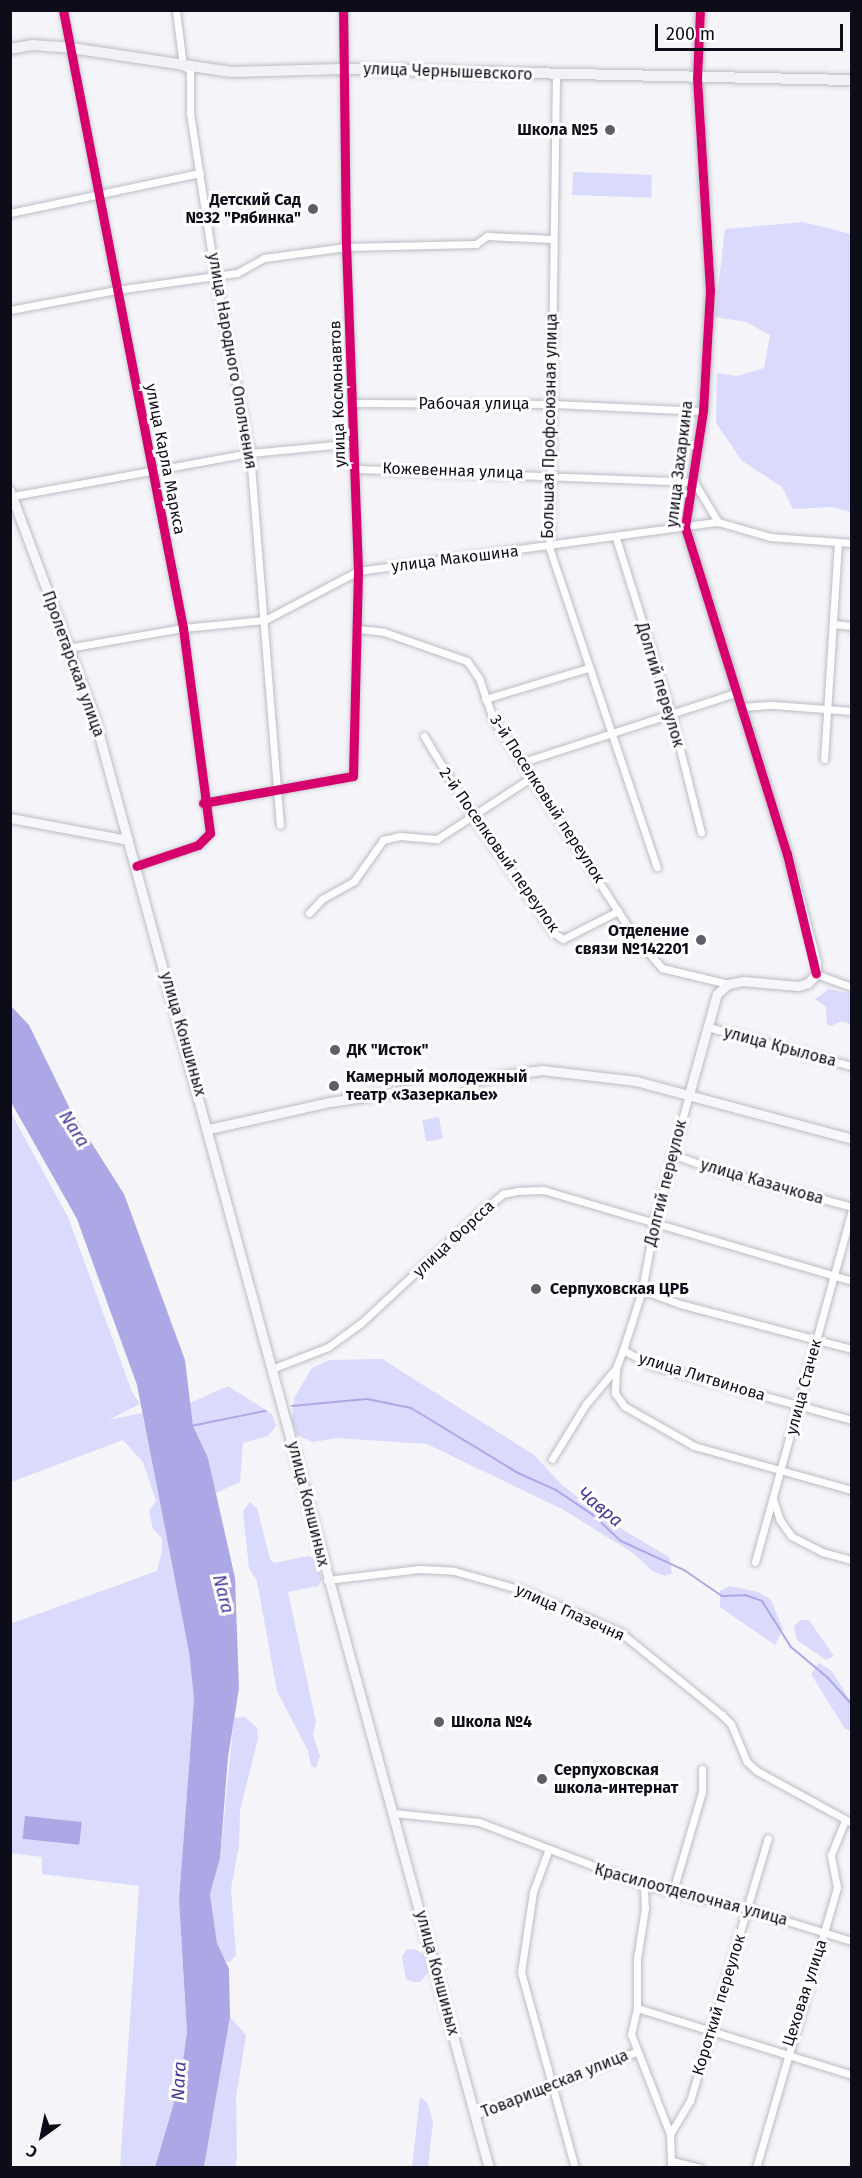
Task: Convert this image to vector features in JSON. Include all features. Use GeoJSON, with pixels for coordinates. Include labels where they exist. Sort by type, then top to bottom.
{"type":"FeatureCollection","features":[{"type":"Feature","properties":{"kind":"main road","name":"улица Чернышевского"},"geometry":{"type":"LineString","coordinates":[[10,49],[32,45],[71,48],[231,72],[342,69],[852,80]]}},
{"type":"Feature","properties":{"kind":"street","name":"улица Карла Маркса"},"geometry":{"type":"LineString","coordinates":[[63,10],[97,198],[183,628],[203,803],[210,833],[206,841],[136,866]]}},
{"type":"Feature","properties":{"kind":"street","name":"улица Народного Ополчения"},"geometry":{"type":"LineString","coordinates":[[176,10],[183,66],[190,70],[190,105],[215,276],[250,453],[280,825]]}},
{"type":"Feature","properties":{"kind":"street","name":"улица Космонавтов"},"geometry":{"type":"LineString","coordinates":[[277,790],[353,776],[358,571],[354,403],[346,247],[343,10]]}},
{"type":"Feature","properties":{"kind":"street","name":"улица Захаркина"},"geometry":{"type":"LineString","coordinates":[[700,10],[697,78],[710,290],[703,411],[694,482],[685,527],[789,861],[816,974]]}},
{"type":"Feature","properties":{"kind":"street","name":"Большая Профсоюзная улица"},"geometry":{"type":"LineString","coordinates":[[556,75],[551,239],[553,404],[549,547],[610,734],[657,867]]}},
{"type":"Feature","properties":{"kind":"street"},"geometry":{"type":"LineString","coordinates":[[10,213],[97,198],[201,173]]}},
{"type":"Feature","properties":{"kind":"street"},"geometry":{"type":"LineString","coordinates":[[10,310],[116,290],[237,273],[264,258],[346,247],[476,244],[487,236],[551,239]]}},
{"type":"Feature","properties":{"kind":"street","name":"Рабочая улица"},"geometry":{"type":"LineString","coordinates":[[354,403],[553,404],[703,411]]}},
{"type":"Feature","properties":{"kind":"street"},"geometry":{"type":"LineString","coordinates":[[11,494],[250,453],[355,443]]}},
{"type":"Feature","properties":{"kind":"street","name":"Кожевенная улица"},"geometry":{"type":"LineString","coordinates":[[356,469],[551,474],[694,482]]}},
{"type":"Feature","properties":{"kind":"street"},"geometry":{"type":"LineString","coordinates":[[694,482],[718,522]]}},
{"type":"Feature","properties":{"kind":"street","name":"Пролетарская улица"},"geometry":{"type":"LineString","coordinates":[[11,494],[95,720],[128,840]]}},
{"type":"Feature","properties":{"kind":"street","name":"улица Макошина"},"geometry":{"type":"LineString","coordinates":[[68,648],[183,628],[265,620],[358,571],[616,538],[718,522],[770,537],[852,543]]}},
{"type":"Feature","properties":{"kind":"street","name":"Долгий переулок"},"geometry":{"type":"LineString","coordinates":[[616,538],[671,713],[701,832]]}},
{"type":"Feature","properties":{"kind":"street"},"geometry":{"type":"LineString","coordinates":[[824,759],[838,542]]}},
{"type":"Feature","properties":{"kind":"street"},"geometry":{"type":"LineString","coordinates":[[833,624],[852,626]]}},
{"type":"Feature","properties":{"kind":"street","name":"3-й Поселковый переулок"},"geometry":{"type":"LineString","coordinates":[[357,629],[384,632],[459,655],[479,678],[493,719],[618,911],[662,968],[728,984]]}},
{"type":"Feature","properties":{"kind":"street"},"geometry":{"type":"LineString","coordinates":[[485,699],[588,668]]}},
{"type":"Feature","properties":{"kind":"street"},"geometry":{"type":"LineString","coordinates":[[523,762],[738,692]]}},
{"type":"Feature","properties":{"kind":"street"},"geometry":{"type":"LineString","coordinates":[[742,707],[773,705],[852,711]]}},
{"type":"Feature","properties":{"kind":"street","name":"2-й Поселковый переулок"},"geometry":{"type":"LineString","coordinates":[[424,736],[473,817],[554,933],[563,939],[618,911]]}},
{"type":"Feature","properties":{"kind":"street"},"geometry":{"type":"LineString","coordinates":[[309,913],[322,899],[354,881],[383,840],[400,837],[437,839],[532,777]]}},
{"type":"Feature","properties":{"kind":"street"},"geometry":{"type":"LineString","coordinates":[[203,803],[277,790]]}},
{"type":"Feature","properties":{"kind":"street"},"geometry":{"type":"LineString","coordinates":[[10,818],[128,840]]}},
{"type":"Feature","properties":{"kind":"street","name":"улица Коншиных"},"geometry":{"type":"LineString","coordinates":[[128,840],[274,1368],[327,1580],[394,1813],[489,2168]]}},
{"type":"Feature","properties":{"kind":"street"},"geometry":{"type":"LineString","coordinates":[[728,984],[743,981],[798,987],[816,974],[852,987]]}},
{"type":"Feature","properties":{"kind":"street","name":"Долгий переулок"},"geometry":{"type":"LineString","coordinates":[[552,1459],[586,1404],[616,1368],[623,1350],[642,1290],[654,1225],[688,1094],[717,994],[728,984]]}},
{"type":"Feature","properties":{"kind":"street","name":"улица Крылова"},"geometry":{"type":"LineString","coordinates":[[708,1027],[852,1066]]}},
{"type":"Feature","properties":{"kind":"street"},"geometry":{"type":"LineString","coordinates":[[209,1129],[330,1102],[542,1070],[588,1073],[688,1094],[852,1139]]}},
{"type":"Feature","properties":{"kind":"street","name":"улица Казачкова"},"geometry":{"type":"LineString","coordinates":[[672,1154],[713,1169],[852,1209]]}},
{"type":"Feature","properties":{"kind":"street","name":"улица Форсса"},"geometry":{"type":"LineString","coordinates":[[274,1368],[328,1347],[360,1324],[503,1194],[543,1190],[654,1225],[852,1281]]}},
{"type":"Feature","properties":{"kind":"street","name":"улица Стачек"},"geometry":{"type":"LineString","coordinates":[[755,1562],[782,1471],[816,1339],[836,1276],[852,1209]]}},
{"type":"Feature","properties":{"kind":"street"},"geometry":{"type":"LineString","coordinates":[[642,1290],[680,1304],[852,1349]]}},
{"type":"Feature","properties":{"kind":"street","name":"улица Литвинова"},"geometry":{"type":"LineString","coordinates":[[623,1350],[651,1365],[852,1420]]}},
{"type":"Feature","properties":{"kind":"street"},"geometry":{"type":"LineString","coordinates":[[616,1368],[615,1393],[633,1412],[694,1446],[852,1490]]}},
{"type":"Feature","properties":{"kind":"street"},"geometry":{"type":"LineString","coordinates":[[773,1499],[780,1520],[791,1536],[822,1552],[852,1560]]}},
{"type":"Feature","properties":{"kind":"street","name":"улица Глазечня"},"geometry":{"type":"LineString","coordinates":[[327,1580],[419,1569],[454,1571],[522,1590],[620,1632],[731,1724],[747,1762],[757,1771],[848,1821]]}},
{"type":"Feature","properties":{"kind":"street"},"geometry":{"type":"LineString","coordinates":[[673,1891],[702,1792],[702,1769]]}},
{"type":"Feature","properties":{"kind":"street","name":"Красилоотделочная улица"},"geometry":{"type":"LineString","coordinates":[[394,1813],[459,1817],[644,1885],[748,1909],[852,1941]]}},
{"type":"Feature","properties":{"kind":"street","name":"Цеховая улица"},"geometry":{"type":"LineString","coordinates":[[756,2168],[785,2057],[837,1887],[831,1855],[848,1821]]}},
{"type":"Feature","properties":{"kind":"street","name":"Короткий переулок"},"geometry":{"type":"LineString","coordinates":[[670,2134],[690,2101],[768,1838]]}},
{"type":"Feature","properties":{"kind":"street"},"geometry":{"type":"LineString","coordinates":[[548,1851],[533,1892],[521,1972],[575,2168]]}},
{"type":"Feature","properties":{"kind":"street"},"geometry":{"type":"LineString","coordinates":[[644,1885],[645,1908],[637,1959],[637,2008],[631,2034],[636,2052],[670,2134],[671,2164],[700,2168]]}},
{"type":"Feature","properties":{"kind":"street"},"geometry":{"type":"LineString","coordinates":[[637,2008],[785,2057],[852,2075]]}},
{"type":"Feature","properties":{"kind":"street","name":"Товарищеская улица"},"geometry":{"type":"LineString","coordinates":[[475,2115],[552,2087],[636,2052]]}},
{"type":"Feature","properties":{"kind":"shaded area"},"geometry":{"type":"Polygon","coordinates":[[[573,172],[652,175],[651,198],[572,195],[573,172]]]}},
{"type":"Feature","properties":{"kind":"shaded area"},"geometry":{"type":"Polygon","coordinates":[[[803,222],[851,234],[851,512],[831,507],[793,509],[782,487],[742,461],[716,423],[717,373],[737,376],[764,368],[770,335],[746,322],[715,317],[725,229],[803,222]]]}},
{"type":"Feature","properties":{"kind":"shaded area"},"geometry":{"type":"Polygon","coordinates":[[[829,989],[851,994],[851,1025],[842,1021],[831,1026],[827,1024],[826,1007],[815,999],[829,989]]]}},
{"type":"Feature","properties":{"kind":"shaded area"},"geometry":{"type":"Polygon","coordinates":[[[11,1113],[68,1217],[132,1392],[140,1404],[108,1420],[142,1413],[189,1652],[194,1699],[179,1900],[187,2032],[180,2082],[155,2167],[120,2167],[139,1886],[42,1874],[42,1857],[11,1853],[10,1624],[157,1571],[162,1538],[153,1529],[149,1511],[156,1501],[143,1462],[123,1440],[11,1482],[11,1113]]]}},
{"type":"Feature","properties":{"kind":"shaded area"},"geometry":{"type":"Polygon","coordinates":[[[439,1117],[443,1139],[426,1142],[422,1120],[439,1117]]]}},
{"type":"Feature","properties":{"kind":"shaded area"},"geometry":{"type":"Polygon","coordinates":[[[382,1359],[534,1455],[562,1485],[610,1522],[669,1557],[672,1573],[665,1576],[654,1572],[633,1553],[562,1509],[427,1444],[337,1438],[313,1442],[297,1435],[292,1423],[294,1398],[312,1368],[329,1360],[382,1359]]]}},
{"type":"Feature","properties":{"kind":"shaded area"},"geometry":{"type":"Polygon","coordinates":[[[228,1386],[272,1414],[276,1426],[268,1436],[243,1443],[240,1482],[216,1493],[208,1458],[193,1426],[190,1403],[228,1386]]]}},
{"type":"Feature","properties":{"kind":"shaded area"},"geometry":{"type":"Polygon","coordinates":[[[250,1502],[257,1508],[270,1559],[274,1563],[308,1556],[315,1559],[322,1579],[318,1586],[288,1592],[316,1722],[313,1735],[320,1756],[316,1768],[311,1766],[308,1751],[277,1691],[257,1581],[249,1568],[243,1511],[250,1502]]]}},
{"type":"Feature","properties":{"kind":"shaded area"},"geometry":{"type":"Polygon","coordinates":[[[729,1586],[758,1592],[771,1600],[783,1629],[775,1645],[720,1607],[720,1591],[729,1586]]]}},
{"type":"Feature","properties":{"kind":"shaded area"},"geometry":{"type":"Polygon","coordinates":[[[801,1620],[809,1620],[834,1656],[826,1660],[797,1640],[794,1626],[801,1620]]]}},
{"type":"Feature","properties":{"kind":"shaded area"},"geometry":{"type":"Polygon","coordinates":[[[819,1663],[832,1671],[851,1702],[851,1731],[845,1729],[811,1674],[819,1663]]]}},
{"type":"Feature","properties":{"kind":"shaded area"},"geometry":{"type":"Polygon","coordinates":[[[245,1717],[257,1728],[258,1739],[240,1810],[239,1845],[231,1889],[236,1955],[230,1962],[225,1961],[217,1943],[210,1894],[220,1858],[234,1718],[245,1717]]]}},
{"type":"Feature","properties":{"kind":"shaded area"},"geometry":{"type":"Polygon","coordinates":[[[415,1949],[425,1956],[428,1973],[420,1982],[406,1979],[402,1957],[406,1950],[415,1949]]]}},
{"type":"Feature","properties":{"kind":"shaded area"},"geometry":{"type":"Polygon","coordinates":[[[230,2017],[246,2035],[236,2098],[237,2159],[235,2167],[204,2168],[230,2017]]]}},
{"type":"Feature","properties":{"kind":"shaded area"},"geometry":{"type":"Polygon","coordinates":[[[420,2097],[427,2102],[433,2121],[428,2167],[412,2167],[420,2097]]]}},
{"type":"Feature","properties":{"kind":"water","name":"Nara"},"geometry":{"type":"Polygon","coordinates":[[[10,1005],[29,1025],[70,1109],[124,1194],[185,1360],[193,1426],[208,1458],[235,1578],[239,1688],[228,1757],[220,1858],[210,1894],[217,1943],[229,1969],[230,2017],[204,2167],[155,2167],[180,2082],[187,2032],[179,1900],[194,1699],[189,1652],[137,1385],[77,1219],[11,1102],[10,1005]]]}},
{"type":"Feature","properties":{"kind":"water"},"geometry":{"type":"Polygon","coordinates":[[[25,1816],[82,1822],[79,1845],[23,1839],[25,1816]]]}},
{"type":"Feature","properties":{"kind":"waterway","name":"Чавра"},"geometry":{"type":"LineString","coordinates":[[292,1406],[367,1399],[411,1408],[518,1473],[556,1490],[593,1515],[621,1541],[684,1570],[722,1596],[745,1595],[762,1601],[791,1647],[828,1678],[852,1705]]}},
{"type":"Feature","properties":{"kind":"waterway","name":"Чавра"},"geometry":{"type":"LineString","coordinates":[[191,1426],[265,1411]]}},
{"type":"Feature","properties":{"kind":"cycle path"},"geometry":{"type":"LineString","coordinates":[[63,10],[183,628],[210,833],[198,845],[136,866]]}},
{"type":"Feature","properties":{"kind":"cycle path"},"geometry":{"type":"LineString","coordinates":[[203,803],[353,776],[358,571],[346,247],[343,10]]}},
{"type":"Feature","properties":{"kind":"cycle path"},"geometry":{"type":"LineString","coordinates":[[700,10],[697,78],[710,290],[703,411],[685,527],[787,854],[816,974]]}},
{"type":"Feature","properties":{"kind":"place","name":"Школа №5"},"geometry":{"type":"Point","coordinates":[610,130]}},
{"type":"Feature","properties":{"kind":"place","name":"Детский Сад №32 \"Рябинка\""},"geometry":{"type":"Point","coordinates":[313,209]}},
{"type":"Feature","properties":{"kind":"place","name":"Отделение связи №142201"},"geometry":{"type":"Point","coordinates":[701,940]}},
{"type":"Feature","properties":{"kind":"place","name":"ДК \"Исток\""},"geometry":{"type":"Point","coordinates":[335,1050]}},
{"type":"Feature","properties":{"kind":"place","name":"Камерный молодежный театр «Зазеркалье»"},"geometry":{"type":"Point","coordinates":[334,1086]}},
{"type":"Feature","properties":{"kind":"place","name":"Серпуховская ЦРБ"},"geometry":{"type":"Point","coordinates":[536,1289]}},
{"type":"Feature","properties":{"kind":"place","name":"Школа №4"},"geometry":{"type":"Point","coordinates":[439,1722]}},
{"type":"Feature","properties":{"kind":"place","name":"Серпуховская школа-интернат"},"geometry":{"type":"Point","coordinates":[542,1779]}}]}
